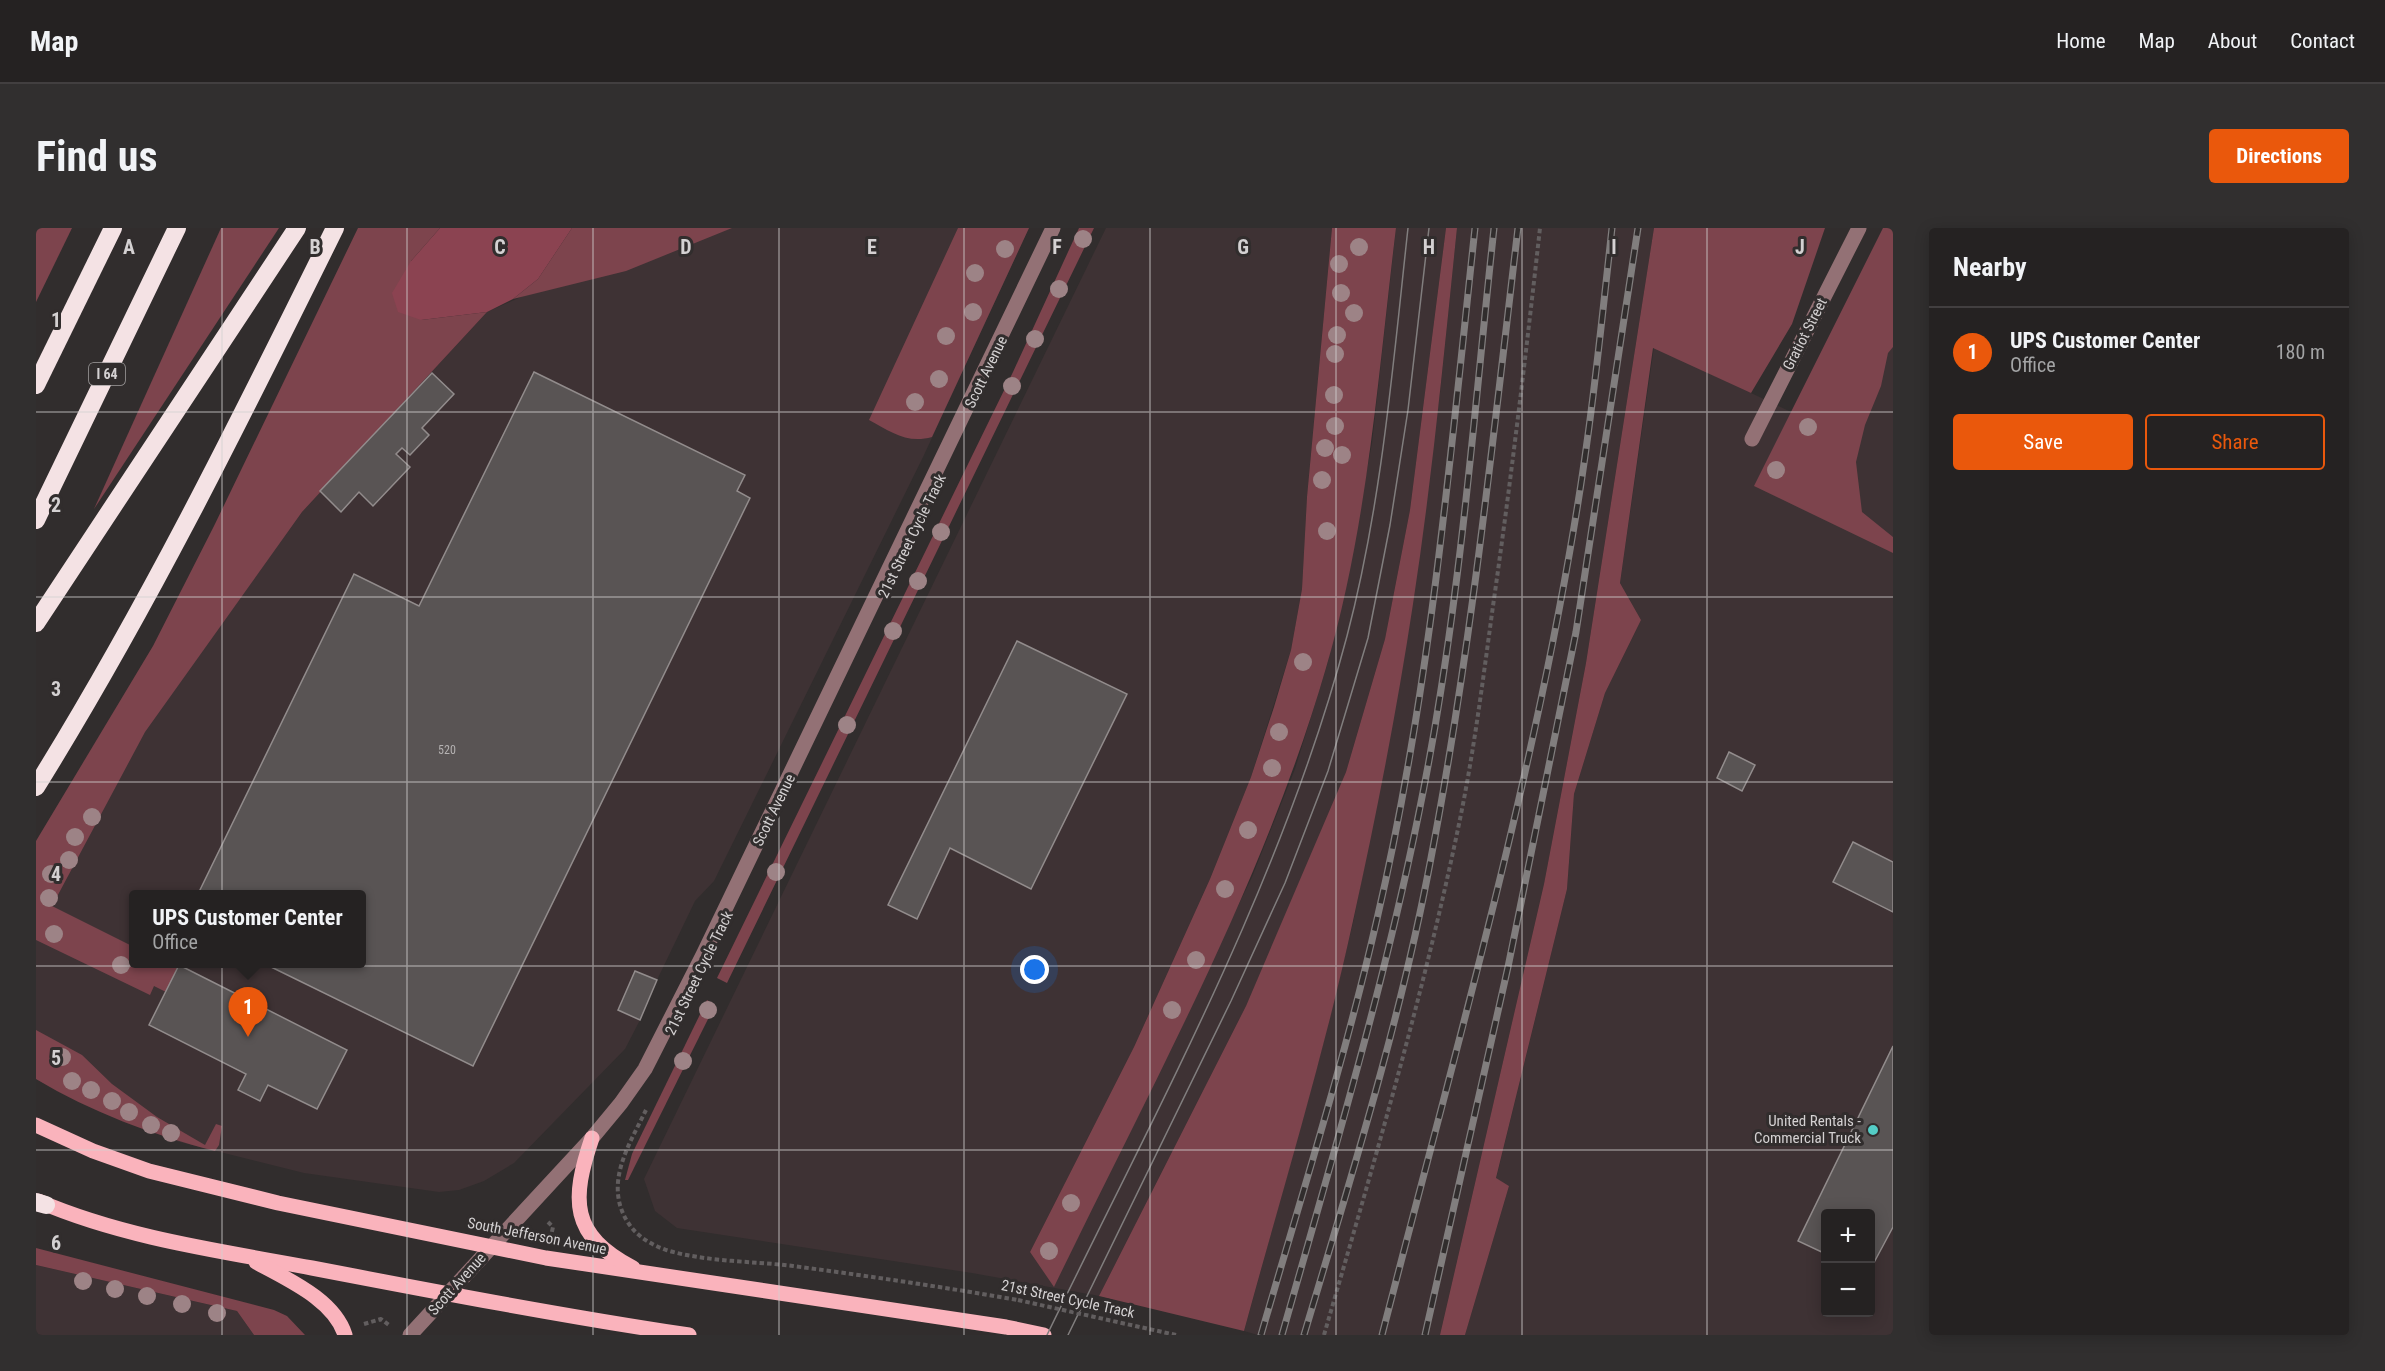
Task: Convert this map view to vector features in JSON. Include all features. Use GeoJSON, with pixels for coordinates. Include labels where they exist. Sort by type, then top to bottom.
{"type":"FeatureCollection","features":[{"type":"Feature","properties":{"kind":"highway"},"geometry":{"type":"LineString","coordinates":[[36,385],[113,228]]}},
{"type":"Feature","properties":{"kind":"highway","name":"I 64"},"geometry":{"type":"LineString","coordinates":[[36,520],[177,228]]}},
{"type":"Feature","properties":{"kind":"highway"},"geometry":{"type":"LineString","coordinates":[[36,623],[297,228]]}},
{"type":"Feature","properties":{"kind":"highway"},"geometry":{"type":"LineString","coordinates":[[36,787],[118,651],[186,527],[335,228]]}},
{"type":"Feature","properties":{"kind":"main road","name":"South Jefferson Avenue"},"geometry":{"type":"LineString","coordinates":[[36,1125],[93,1151],[159,1173],[278,1203],[491,1247],[644,1274],[1006,1327],[1044,1335]]}},
{"type":"Feature","properties":{"kind":"main road"},"geometry":{"type":"LineString","coordinates":[[592,1138],[578,1189],[579,1208],[583,1220],[604,1251],[644,1274]]}},
{"type":"Feature","properties":{"kind":"main road"},"geometry":{"type":"LineString","coordinates":[[39,1202],[148,1235],[243,1255],[448,1295],[689,1335]]}},
{"type":"Feature","properties":{"kind":"main road"},"geometry":{"type":"LineString","coordinates":[[243,1255],[310,1295],[335,1316],[345,1335]]}},
{"type":"Feature","properties":{"kind":"street","name":"Scott Avenue"},"geometry":{"type":"LineString","coordinates":[[410,1335],[592,1138],[645,1069],[665,1033],[1053,228]]}},
{"type":"Feature","properties":{"kind":"street","name":"Gratiot Street"},"geometry":{"type":"LineString","coordinates":[[1752,439],[1859,228]]}},
{"type":"Feature","properties":{"kind":"path"},"geometry":{"type":"LineString","coordinates":[[1324,1335],[1386,1124],[1428,961],[1459,822],[1479,707],[1517,435],[1540,228]]}},
{"type":"Feature","properties":{"kind":"path","name":"21st Street Cycle Track"},"geometry":{"type":"LineString","coordinates":[[649,1104],[621,1162],[617,1180],[618,1200],[626,1220],[637,1234],[651,1243],[687,1254],[793,1266],[1018,1300],[1176,1335]]}},
{"type":"Feature","properties":{"kind":"path"},"geometry":{"type":"LineString","coordinates":[[548,1222],[553,1227],[551,1237]]}},
{"type":"Feature","properties":{"kind":"path"},"geometry":{"type":"LineString","coordinates":[[380,1311],[381,1319],[390,1326]]}},
{"type":"Feature","properties":{"kind":"path"},"geometry":{"type":"LineString","coordinates":[[363,1324],[381,1319]]}},
{"type":"Feature","properties":{"kind":"shaded area"},"geometry":{"type":"Polygon","coordinates":[[[36,228],[72,228],[36,302],[36,228]]]}},
{"type":"Feature","properties":{"kind":"shaded area"},"geometry":{"type":"Polygon","coordinates":[[[221,228],[279,228],[94,509],[221,228]]]}},
{"type":"Feature","properties":{"kind":"shaded area"},"geometry":{"type":"Polygon","coordinates":[[[358,228],[440,228],[411,261],[421,320],[487,312],[302,512],[145,732],[52,906],[129,944],[129,968],[177,968],[166,992],[154,986],[150,995],[36,940],[36,841],[153,646],[214,526],[358,228]]]}},
{"type":"Feature","properties":{"kind":"shaded area"},"geometry":{"type":"Polygon","coordinates":[[[440,228],[572,228],[538,279],[513,299],[487,312],[421,320],[398,312],[392,293],[411,261],[440,228]]]}},
{"type":"Feature","properties":{"kind":"shaded area"},"geometry":{"type":"Polygon","coordinates":[[[572,228],[732,228],[626,271],[513,299],[538,279],[572,228]]]}},
{"type":"Feature","properties":{"kind":"shaded area"},"geometry":{"type":"Polygon","coordinates":[[[677,228],[1029,228],[924,455],[714,881],[695,901],[657,980],[635,971],[618,1010],[640,1020],[625,1049],[514,1163],[484,1181],[459,1190],[439,1192],[304,1173],[176,1141],[80,1102],[36,1079],[36,880],[302,512],[487,312],[677,228]]]}},
{"type":"Feature","properties":{"kind":"shaded area"},"geometry":{"type":"Polygon","coordinates":[[[958,228],[1029,228],[932,437],[907,438],[869,420],[958,228]]]}},
{"type":"Feature","properties":{"kind":"shaded area"},"geometry":{"type":"Polygon","coordinates":[[[1079,228],[1094,228],[727,983],[717,978],[1013,372],[1079,228]]]}},
{"type":"Feature","properties":{"kind":"shaded area"},"geometry":{"type":"Polygon","coordinates":[[[1106,228],[1332,228],[1307,497],[1302,589],[1291,650],[1251,777],[1210,879],[1134,1047],[1030,1252],[1054,1286],[1252,877],[1295,769],[1327,665],[1372,443],[1396,228],[1446,228],[1410,510],[1385,639],[1346,772],[1298,889],[1246,1006],[1099,1296],[972,1273],[677,1228],[655,1211],[644,1179],[1106,228]]]}},
{"type":"Feature","properties":{"kind":"shaded area"},"geometry":{"type":"Polygon","coordinates":[[[1332,228],[1396,228],[1362,505],[1352,560],[1326,668],[1271,828],[1238,906],[1167,1059],[1054,1287],[1030,1252],[1134,1047],[1210,879],[1251,777],[1291,650],[1302,589],[1307,497],[1332,228]]]}},
{"type":"Feature","properties":{"kind":"shaded area"},"geometry":{"type":"Polygon","coordinates":[[[1446,228],[1457,228],[1432,464],[1407,644],[1393,723],[1341,973],[1315,1076],[1244,1331],[1099,1296],[1246,1006],[1346,772],[1385,639],[1410,510],[1446,228]]]}},
{"type":"Feature","properties":{"kind":"shaded area"},"geometry":{"type":"Polygon","coordinates":[[[1457,228],[1654,228],[1586,663],[1544,884],[1440,1335],[1258,1335],[1244,1331],[1319,1060],[1353,923],[1386,757],[1440,393],[1457,228]]]}},
{"type":"Feature","properties":{"kind":"shaded area"},"geometry":{"type":"Polygon","coordinates":[[[1654,228],[1825,228],[1792,324],[1751,393],[1653,348],[1620,583],[1641,620],[1605,693],[1574,794],[1567,889],[1496,1178],[1509,1186],[1465,1335],[1440,1335],[1544,884],[1586,663],[1654,228]]]}},
{"type":"Feature","properties":{"kind":"shaded area"},"geometry":{"type":"Polygon","coordinates":[[[1883,228],[1893,228],[1893,1335],[1465,1335],[1509,1186],[1496,1179],[1567,889],[1574,794],[1605,693],[1641,620],[1620,583],[1654,347],[1791,412],[1883,228]]]}},
{"type":"Feature","properties":{"kind":"shaded area"},"geometry":{"type":"Polygon","coordinates":[[[1883,228],[1893,228],[1893,347],[1888,353],[1881,386],[1865,425],[1856,462],[1862,512],[1893,537],[1893,553],[1754,486],[1883,228]]]}},
{"type":"Feature","properties":{"kind":"shaded area"},"geometry":{"type":"Polygon","coordinates":[[[707,1000],[715,1005],[628,1180],[625,1180],[632,1154],[707,1000]]]}},
{"type":"Feature","properties":{"kind":"shaded area"},"geometry":{"type":"Polygon","coordinates":[[[36,1030],[82,1055],[112,1084],[157,1117],[205,1145],[216,1124],[222,1126],[219,1145],[215,1151],[146,1130],[78,1102],[36,1079],[36,1030]]]}},
{"type":"Feature","properties":{"kind":"shaded area"},"geometry":{"type":"Polygon","coordinates":[[[36,1248],[274,1310],[287,1316],[305,1335],[254,1335],[237,1311],[36,1265],[36,1248]]]}},
{"type":"Feature","properties":{"kind":"shaded area"},"geometry":{"type":"Polygon","coordinates":[[[36,1265],[237,1311],[254,1335],[36,1335],[36,1265]]]}},
{"type":"Feature","properties":{"kind":"building"},"geometry":{"type":"Polygon","coordinates":[[[534,372],[745,475],[737,491],[750,498],[473,1066],[273,968],[366,968],[366,890],[200,890],[354,574],[419,606],[534,372]]]}},
{"type":"Feature","properties":{"kind":"building"},"geometry":{"type":"Polygon","coordinates":[[[432,373],[454,394],[422,428],[429,435],[410,455],[402,448],[396,454],[410,467],[373,506],[359,492],[341,512],[320,491],[432,373]]]}},
{"type":"Feature","properties":{"kind":"building"},"geometry":{"type":"Polygon","coordinates":[[[1017,641],[1127,694],[1031,889],[950,848],[917,919],[888,905],[1017,641]]]}},
{"type":"Feature","properties":{"kind":"building"},"geometry":{"type":"Polygon","coordinates":[[[1729,752],[1755,765],[1742,791],[1717,778],[1729,752]]]}},
{"type":"Feature","properties":{"kind":"building"},"geometry":{"type":"Polygon","coordinates":[[[1853,842],[1893,862],[1893,912],[1833,882],[1853,842]]]}},
{"type":"Feature","properties":{"kind":"building"},"geometry":{"type":"Polygon","coordinates":[[[178,968],[185,968],[347,1050],[317,1109],[268,1085],[260,1101],[238,1090],[246,1074],[149,1025],[178,968]]]}},
{"type":"Feature","properties":{"kind":"building"},"geometry":{"type":"Polygon","coordinates":[[[635,971],[657,980],[640,1020],[618,1010],[635,971]]]}},
{"type":"Feature","properties":{"kind":"building","name":"United Rentals - Commercial Truck"},"geometry":{"type":"Polygon","coordinates":[[[1893,1046],[1893,1227],[1875,1261],[1875,1209],[1821,1209],[1821,1252],[1798,1241],[1893,1046]]]}},
{"type":"Feature","properties":{"kind":"tram line"},"geometry":{"type":"LineString","coordinates":[[1047,1335],[1214,993],[1253,905],[1320,727],[1359,586],[1378,484],[1408,228]]}},
{"type":"Feature","properties":{"kind":"tram line"},"geometry":{"type":"LineString","coordinates":[[1068,1335],[1231,1001],[1285,883],[1328,771],[1368,638],[1390,525],[1408,410],[1429,228]]}},
{"type":"Feature","properties":{"kind":"railway"},"geometry":{"type":"LineString","coordinates":[[1261,1335],[1351,1024],[1395,834],[1425,662],[1447,488],[1475,228]]}},
{"type":"Feature","properties":{"kind":"railway"},"geometry":{"type":"LineString","coordinates":[[1282,1335],[1371,1018],[1426,777],[1457,579],[1494,228]]}},
{"type":"Feature","properties":{"kind":"railway"},"geometry":{"type":"LineString","coordinates":[[1304,1335],[1390,1038],[1431,858],[1470,623],[1518,228]]}},
{"type":"Feature","properties":{"kind":"railway"},"geometry":{"type":"LineString","coordinates":[[1382,1335],[1487,933],[1534,731],[1580,490],[1612,228]]}},
{"type":"Feature","properties":{"kind":"railway"},"geometry":{"type":"LineString","coordinates":[[1425,1335],[1508,967],[1576,632],[1638,228]]}},
{"type":"Feature","properties":{"kind":"place","name":"UPS Customer Center"},"geometry":{"type":"Point","coordinates":[248,1037]}},
{"type":"Feature","properties":{"kind":"place","name":"United Rentals - Commercial Truck"},"geometry":{"type":"Point","coordinates":[1873,1130]}}]}
